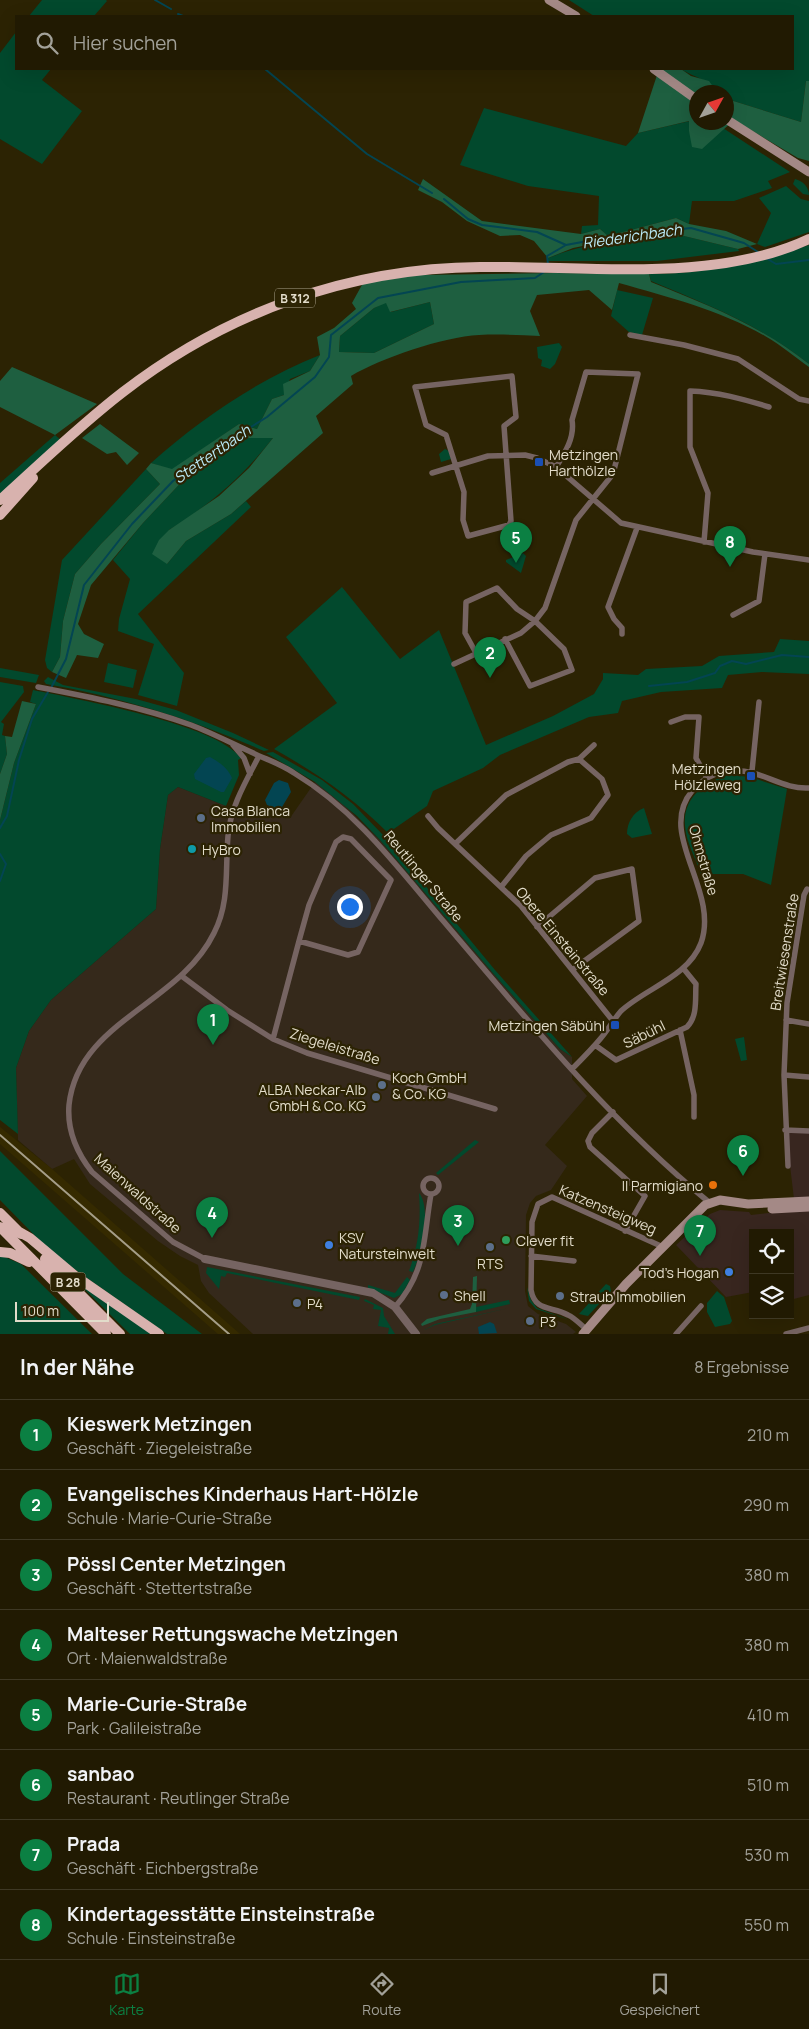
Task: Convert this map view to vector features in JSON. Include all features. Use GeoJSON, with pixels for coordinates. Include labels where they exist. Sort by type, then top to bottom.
{"type":"FeatureCollection","features":[{"type":"Feature","properties":{"kind":"highway","name":"B 312"},"geometry":{"type":"LineString","coordinates":[[0,500],[122,393],[190,345],[275,305],[321,289],[402,272],[479,267],[628,269],[693,266],[767,253],[809,238]]}},
{"type":"Feature","properties":{"kind":"highway","name":"B 312"},"geometry":{"type":"LineString","coordinates":[[0,515],[51,456]]}},
{"type":"Feature","properties":{"kind":"highway","name":"B 28"},"geometry":{"type":"LineString","coordinates":[[0,1213],[120,1334]]}},
{"type":"Feature","properties":{"kind":"highway","name":"B 28"},"geometry":{"type":"LineString","coordinates":[[0,1227],[106,1334]]}},
{"type":"Feature","properties":{"kind":"highway"},"geometry":{"type":"LineString","coordinates":[[16,1230],[78,1278],[159,1334]]}},
{"type":"Feature","properties":{"kind":"highway"},"geometry":{"type":"LineString","coordinates":[[0,1252],[20,1257],[47,1274]]}},
{"type":"Feature","properties":{"kind":"main road"},"geometry":{"type":"LineString","coordinates":[[549,0],[574,15]]}},
{"type":"Feature","properties":{"kind":"main road"},"geometry":{"type":"LineString","coordinates":[[655,70],[689,94]]}},
{"type":"Feature","properties":{"kind":"main road"},"geometry":{"type":"LineString","coordinates":[[734,124],[807,168]]}},
{"type":"Feature","properties":{"kind":"main road"},"geometry":{"type":"LineString","coordinates":[[585,1332],[621,1289],[701,1209],[710,1203],[720,1200],[748,1204],[809,1201]]}},
{"type":"Feature","properties":{"kind":"main road","name":"Reutlinger Straße"},"geometry":{"type":"LineString","coordinates":[[710,1203],[747,1210],[809,1207]]}},
{"type":"Feature","properties":{"kind":"street"},"geometry":{"type":"LineString","coordinates":[[630,335],[684,345],[738,359],[799,399],[809,400]]}},
{"type":"Feature","properties":{"kind":"street"},"geometry":{"type":"LineString","coordinates":[[454,664],[521,633],[535,622],[546,608],[576,520],[613,474],[638,374],[586,372],[572,420],[573,426],[567,449],[556,468]]}},
{"type":"Feature","properties":{"kind":"street"},"geometry":{"type":"LineString","coordinates":[[512,376],[516,417],[504,426],[505,454],[511,520],[509,525],[475,536],[468,536],[463,520],[464,492],[446,435],[426,425],[415,387],[512,376]]}},
{"type":"Feature","properties":{"kind":"street"},"geometry":{"type":"LineString","coordinates":[[704,542],[708,493],[690,447],[690,391],[710,392],[769,407]]}},
{"type":"Feature","properties":{"kind":"street"},"geometry":{"type":"LineString","coordinates":[[432,473],[488,456],[505,454],[536,458],[556,468],[616,520],[637,528],[764,554],[809,560]]}},
{"type":"Feature","properties":{"kind":"street"},"geometry":{"type":"LineString","coordinates":[[622,634],[622,628],[614,619],[608,607],[637,528]]}},
{"type":"Feature","properties":{"kind":"street"},"geometry":{"type":"LineString","coordinates":[[734,615],[760,601],[764,554]]}},
{"type":"Feature","properties":{"kind":"street"},"geometry":{"type":"LineString","coordinates":[[476,653],[465,633],[464,614],[466,602],[486,591],[497,588],[516,610],[535,622],[564,649],[572,670],[530,686],[505,639]]}},
{"type":"Feature","properties":{"kind":"street","name":"Reutlinger Straße"},"geometry":{"type":"LineString","coordinates":[[38,687],[152,712],[192,725],[294,772],[346,811],[366,829],[572,1069],[660,1161],[710,1203]]}},
{"type":"Feature","properties":{"kind":"street"},"geometry":{"type":"LineString","coordinates":[[752,771],[759,702]]}},
{"type":"Feature","properties":{"kind":"street"},"geometry":{"type":"LineString","coordinates":[[671,722],[686,717],[699,718],[696,758],[707,778]]}},
{"type":"Feature","properties":{"kind":"street"},"geometry":{"type":"LineString","coordinates":[[230,742],[244,758],[250,774]]}},
{"type":"Feature","properties":{"kind":"street"},"geometry":{"type":"LineString","coordinates":[[455,844],[506,795],[568,762],[579,759],[594,745]]}},
{"type":"Feature","properties":{"kind":"street","name":"Maienwaldstraße"},"geometry":{"type":"LineString","coordinates":[[260,756],[250,774],[230,821],[226,888],[220,918],[206,948],[183,977],[114,1028],[88,1054],[75,1080],[69,1110],[70,1127],[76,1145],[92,1172],[173,1242],[205,1259],[373,1293],[394,1307],[416,1334]]}},
{"type":"Feature","properties":{"kind":"street"},"geometry":{"type":"LineString","coordinates":[[501,888],[526,856],[551,834],[591,818],[608,795],[602,779],[579,759]]}},
{"type":"Feature","properties":{"kind":"street","name":"Ohmstraße"},"geometry":{"type":"LineString","coordinates":[[572,1069],[613,1020],[631,1002],[683,968],[697,951],[702,941],[704,917],[701,891],[681,836],[681,811],[690,793],[707,778],[729,771],[752,771],[796,787],[809,788]]}},
{"type":"Feature","properties":{"kind":"street","name":"Obere Einsteinstraße"},"geometry":{"type":"LineString","coordinates":[[428,816],[501,888],[537,927],[613,1020]]}},
{"type":"Feature","properties":{"kind":"street"},"geometry":{"type":"LineString","coordinates":[[273,1039],[299,941],[309,905],[336,842],[343,837],[351,839],[391,880],[358,952],[348,955],[299,941]]}},
{"type":"Feature","properties":{"kind":"street"},"geometry":{"type":"LineString","coordinates":[[537,927],[595,878],[632,869],[639,922],[572,970]]}},
{"type":"Feature","properties":{"kind":"street","name":"Breitwiesenstraße"},"geometry":{"type":"LineString","coordinates":[[788,1166],[784,1130],[786,1020],[804,895],[807,889]]}},
{"type":"Feature","properties":{"kind":"street","name":"Säbühl"},"geometry":{"type":"LineString","coordinates":[[594,1045],[616,1060],[680,1030],[692,1022],[696,984],[683,968]]}},
{"type":"Feature","properties":{"kind":"street","name":"Ziegeleistraße"},"geometry":{"type":"LineString","coordinates":[[183,977],[227,1010],[273,1039],[307,1053],[495,1109]]}},
{"type":"Feature","properties":{"kind":"street","name":"Breitwiesenstraße"},"geometry":{"type":"LineString","coordinates":[[786,1020],[809,1024]]}},
{"type":"Feature","properties":{"kind":"street","name":"Säbühl"},"geometry":{"type":"LineString","coordinates":[[680,1030],[694,1095],[694,1117]]}},
{"type":"Feature","properties":{"kind":"street"},"geometry":{"type":"LineString","coordinates":[[784,1075],[809,1077]]}},
{"type":"Feature","properties":{"kind":"street"},"geometry":{"type":"LineString","coordinates":[[613,1112],[592,1133],[588,1141],[590,1147],[645,1196],[625,1231]]}},
{"type":"Feature","properties":{"kind":"street"},"geometry":{"type":"LineString","coordinates":[[784,1130],[809,1131]]}},
{"type":"Feature","properties":{"kind":"street"},"geometry":{"type":"LineString","coordinates":[[394,1307],[416,1277],[421,1263],[431,1194]]}},
{"type":"Feature","properties":{"kind":"street","name":"Katzensteigweg"},"geometry":{"type":"LineString","coordinates":[[585,1332],[566,1314],[544,1308],[536,1303],[531,1290],[532,1222],[534,1209],[541,1201],[552,1197],[663,1247]]}},
{"type":"Feature","properties":{"kind":"street"},"geometry":{"type":"LineString","coordinates":[[531,1256],[574,1261]]}},
{"type":"Feature","properties":{"kind":"street"},"geometry":{"type":"LineString","coordinates":[[676,1334],[701,1306]]}},
{"type":"Feature","properties":{"kind":"street"},"geometry":{"type":"LineString","coordinates":[[786,1334],[809,1328]]}},
{"type":"Feature","properties":{"kind":"shaded area"},"geometry":{"type":"Polygon","coordinates":[[[315,782],[339,800],[380,840],[560,1049],[572,1057],[572,1079],[587,1096],[545,1145],[567,1166],[551,1190],[536,1196],[530,1203],[526,1215],[525,1291],[528,1306],[538,1314],[566,1324],[576,1332],[573,1334],[253,1334],[209,1293],[201,1281],[198,1265],[180,1256],[158,1241],[90,1184],[74,1159],[52,1169],[18,1140],[16,1068],[29,1031],[51,1000],[156,909],[160,849],[168,795],[178,787],[236,810],[290,818],[315,782]]]}},
{"type":"Feature","properties":{"kind":"shaded area"},"geometry":{"type":"Polygon","coordinates":[[[0,1127],[52,1169],[240,1334],[218,1334],[0,1144],[0,1127]]]}},
{"type":"Feature","properties":{"kind":"shaded area"},"geometry":{"type":"Polygon","coordinates":[[[786,1132],[809,1133],[809,1199],[794,1199],[786,1132]]]}},
{"type":"Feature","properties":{"kind":"shaded area"},"geometry":{"type":"Polygon","coordinates":[[[809,1208],[809,1295],[794,1299],[794,1229],[749,1229],[749,1293],[726,1297],[676,1245],[710,1214],[720,1210],[749,1212],[751,1215],[809,1208]]]}},
{"type":"Feature","properties":{"kind":"green space"},"geometry":{"type":"Polygon","coordinates":[[[42,0],[107,1],[95,15],[30,15],[42,0]]]}},
{"type":"Feature","properties":{"kind":"green space"},"geometry":{"type":"Polygon","coordinates":[[[569,0],[809,0],[809,81],[806,81],[801,122],[734,101],[734,85],[710,85],[683,70],[794,70],[794,15],[592,15],[569,0]]]}},
{"type":"Feature","properties":{"kind":"green space"},"geometry":{"type":"Polygon","coordinates":[[[15,33],[15,70],[50,70],[42,80],[82,111],[42,164],[0,139],[0,53],[15,33]]]}},
{"type":"Feature","properties":{"kind":"green space"},"geometry":{"type":"Polygon","coordinates":[[[659,70],[682,70],[691,76],[709,81],[712,85],[689,85],[689,121],[638,133],[659,70]]]}},
{"type":"Feature","properties":{"kind":"green space"},"geometry":{"type":"Polygon","coordinates":[[[806,81],[809,81],[809,161],[798,158],[734,120],[734,101],[801,122],[806,81]]]}},
{"type":"Feature","properties":{"kind":"green space"},"geometry":{"type":"Polygon","coordinates":[[[484,108],[626,146],[638,133],[689,121],[689,131],[702,148],[721,130],[726,130],[790,172],[768,181],[772,188],[734,201],[692,201],[689,224],[676,218],[608,236],[600,229],[581,234],[582,226],[598,225],[599,196],[528,186],[460,165],[484,108]]]}},
{"type":"Feature","properties":{"kind":"green space"},"geometry":{"type":"Polygon","coordinates":[[[723,130],[702,149],[692,147],[689,131],[723,130]]]}},
{"type":"Feature","properties":{"kind":"green space"},"geometry":{"type":"Polygon","coordinates":[[[423,179],[482,221],[581,234],[600,229],[608,236],[676,218],[689,224],[726,231],[757,244],[738,249],[684,236],[627,237],[573,248],[548,258],[534,241],[520,235],[500,236],[467,221],[442,202],[418,190],[423,179]]]}},
{"type":"Feature","properties":{"kind":"green space"},"geometry":{"type":"Polygon","coordinates":[[[795,179],[805,185],[809,195],[803,194],[793,184],[795,179]]]}},
{"type":"Feature","properties":{"kind":"green space"},"geometry":{"type":"Polygon","coordinates":[[[786,186],[801,199],[809,201],[809,232],[765,247],[757,244],[771,213],[759,198],[786,186]]]}},
{"type":"Feature","properties":{"kind":"green space"},"geometry":{"type":"Polygon","coordinates":[[[684,236],[738,249],[739,251],[657,261],[548,261],[548,258],[565,252],[599,243],[648,237],[684,236]]]}},
{"type":"Feature","properties":{"kind":"green space"},"geometry":{"type":"Polygon","coordinates":[[[809,245],[809,364],[753,327],[651,281],[649,274],[690,272],[730,266],[770,257],[809,245]]]}},
{"type":"Feature","properties":{"kind":"green space"},"geometry":{"type":"Polygon","coordinates":[[[649,274],[651,282],[733,317],[772,338],[809,364],[809,367],[771,340],[748,327],[712,311],[619,283],[612,310],[589,290],[537,295],[530,311],[540,336],[479,335],[448,340],[395,356],[351,376],[353,384],[316,416],[323,433],[231,514],[186,541],[167,564],[152,554],[159,540],[169,530],[219,496],[249,468],[273,438],[241,438],[190,473],[143,523],[91,585],[78,624],[84,634],[104,644],[98,658],[77,655],[66,678],[52,672],[60,657],[63,621],[75,574],[101,544],[160,484],[146,469],[151,463],[172,469],[239,424],[257,429],[272,399],[284,395],[283,384],[310,371],[320,355],[317,337],[334,328],[356,309],[352,303],[363,283],[418,275],[649,274]],[[430,302],[390,312],[386,303],[374,308],[340,336],[339,352],[374,353],[434,324],[430,302]]]}},
{"type":"Feature","properties":{"kind":"green space"},"geometry":{"type":"Polygon","coordinates":[[[617,290],[653,298],[642,335],[629,332],[611,316],[617,290]]]}},
{"type":"Feature","properties":{"kind":"green space"},"geometry":{"type":"Polygon","coordinates":[[[386,302],[391,312],[430,302],[434,324],[374,353],[339,352],[340,336],[374,308],[386,302]]]}},
{"type":"Feature","properties":{"kind":"green space"},"geometry":{"type":"Polygon","coordinates":[[[559,343],[562,347],[555,364],[550,369],[541,366],[542,360],[538,358],[537,347],[559,343]]]}},
{"type":"Feature","properties":{"kind":"green space"},"geometry":{"type":"Polygon","coordinates":[[[320,355],[310,371],[290,379],[284,395],[272,399],[257,429],[239,424],[172,470],[151,463],[190,431],[231,402],[275,376],[320,355]]]}},
{"type":"Feature","properties":{"kind":"green space"},"geometry":{"type":"Polygon","coordinates":[[[12,367],[97,404],[55,435],[0,407],[0,381],[12,367]]]}},
{"type":"Feature","properties":{"kind":"green space"},"geometry":{"type":"Polygon","coordinates":[[[100,424],[139,453],[127,465],[116,452],[107,454],[82,438],[100,424]]]}},
{"type":"Feature","properties":{"kind":"green space"},"geometry":{"type":"Polygon","coordinates":[[[55,435],[61,440],[0,494],[0,483],[55,435]]]}},
{"type":"Feature","properties":{"kind":"green space"},"geometry":{"type":"Polygon","coordinates":[[[241,438],[273,438],[250,465],[225,489],[169,530],[167,564],[186,541],[231,514],[246,501],[251,507],[138,614],[184,673],[177,706],[138,695],[154,644],[118,631],[119,619],[130,579],[113,560],[143,523],[190,473],[241,438]]]}},
{"type":"Feature","properties":{"kind":"green space"},"geometry":{"type":"Polygon","coordinates":[[[445,449],[449,451],[451,459],[441,462],[439,454],[445,449]]]}},
{"type":"Feature","properties":{"kind":"green space"},"geometry":{"type":"Polygon","coordinates":[[[146,469],[160,484],[101,544],[75,574],[63,621],[60,657],[52,672],[47,668],[45,660],[62,560],[146,469]]]}},
{"type":"Feature","properties":{"kind":"green space"},"geometry":{"type":"Polygon","coordinates":[[[523,553],[526,556],[521,573],[506,562],[506,560],[523,553]]]}},
{"type":"Feature","properties":{"kind":"green space"},"geometry":{"type":"Polygon","coordinates":[[[342,587],[400,659],[439,630],[486,745],[553,716],[594,694],[603,679],[603,673],[638,675],[646,669],[702,666],[719,656],[774,652],[780,639],[809,641],[809,674],[762,672],[728,675],[722,688],[661,692],[622,701],[618,713],[589,717],[500,755],[483,768],[433,791],[427,806],[388,833],[361,808],[334,787],[274,749],[337,703],[286,637],[342,587]]]}},
{"type":"Feature","properties":{"kind":"green space"},"geometry":{"type":"Polygon","coordinates":[[[108,663],[137,670],[133,688],[104,682],[108,663]]]}},
{"type":"Feature","properties":{"kind":"green space"},"geometry":{"type":"Polygon","coordinates":[[[0,668],[39,675],[36,683],[0,677],[0,668]]]}},
{"type":"Feature","properties":{"kind":"green space"},"geometry":{"type":"Polygon","coordinates":[[[48,677],[63,685],[136,699],[176,710],[269,750],[264,751],[211,729],[157,711],[74,689],[46,684],[44,681],[48,677]]]}},
{"type":"Feature","properties":{"kind":"green space"},"geometry":{"type":"Polygon","coordinates":[[[0,682],[23,686],[24,692],[1,722],[4,724],[2,735],[5,736],[7,754],[0,774],[0,682]]]}},
{"type":"Feature","properties":{"kind":"green space"},"geometry":{"type":"Polygon","coordinates":[[[33,690],[111,707],[176,724],[204,734],[227,746],[241,758],[238,760],[239,775],[226,806],[178,787],[168,795],[160,849],[156,909],[51,1000],[29,1031],[16,1068],[18,1134],[0,1120],[0,820],[14,763],[36,704],[30,702],[33,690]]]}},
{"type":"Feature","properties":{"kind":"green space"},"geometry":{"type":"Polygon","coordinates":[[[22,701],[36,704],[14,763],[0,820],[0,774],[7,754],[5,736],[12,737],[22,701]]]}},
{"type":"Feature","properties":{"kind":"green space"},"geometry":{"type":"Polygon","coordinates":[[[273,752],[322,780],[353,804],[385,837],[495,970],[572,1057],[560,1049],[380,840],[357,816],[315,782],[266,753],[273,752]]]}},
{"type":"Feature","properties":{"kind":"green space"},"geometry":{"type":"Polygon","coordinates":[[[730,775],[750,777],[787,789],[771,885],[743,874],[701,874],[689,844],[685,826],[687,807],[697,792],[704,786],[721,777],[730,775]]]}},
{"type":"Feature","properties":{"kind":"green space"},"geometry":{"type":"Polygon","coordinates":[[[644,808],[652,834],[632,838],[627,834],[629,822],[637,812],[644,808]]]}},
{"type":"Feature","properties":{"kind":"green space"},"geometry":{"type":"Polygon","coordinates":[[[744,1037],[747,1060],[741,1061],[735,1039],[744,1037]]]}},
{"type":"Feature","properties":{"kind":"green space"},"geometry":{"type":"Polygon","coordinates":[[[475,1140],[479,1142],[438,1175],[436,1173],[475,1140]]]}},
{"type":"Feature","properties":{"kind":"green space"},"geometry":{"type":"Polygon","coordinates":[[[0,1151],[123,1274],[202,1334],[167,1334],[77,1271],[43,1244],[0,1200],[0,1151]]]}},
{"type":"Feature","properties":{"kind":"green space"},"geometry":{"type":"Polygon","coordinates":[[[419,1193],[425,1209],[425,1220],[422,1243],[413,1272],[409,1271],[415,1252],[418,1232],[419,1193]]]}},
{"type":"Feature","properties":{"kind":"green space"},"geometry":{"type":"Polygon","coordinates":[[[0,1255],[21,1264],[92,1334],[0,1334],[0,1255]]]}},
{"type":"Feature","properties":{"kind":"green space"},"geometry":{"type":"Polygon","coordinates":[[[207,1267],[360,1297],[359,1300],[227,1273],[225,1277],[221,1276],[219,1289],[206,1273],[207,1267]]]}},
{"type":"Feature","properties":{"kind":"green space"},"geometry":{"type":"Polygon","coordinates":[[[477,1276],[476,1312],[440,1319],[422,1326],[421,1324],[427,1319],[470,1309],[472,1304],[473,1277],[477,1276]]]}},
{"type":"Feature","properties":{"kind":"green space"},"geometry":{"type":"Polygon","coordinates":[[[407,1277],[410,1280],[402,1294],[394,1298],[368,1288],[368,1285],[395,1293],[407,1277]]]}},
{"type":"Feature","properties":{"kind":"green space"},"geometry":{"type":"Polygon","coordinates":[[[74,1279],[156,1334],[130,1334],[74,1279]]]}},
{"type":"Feature","properties":{"kind":"green space"},"geometry":{"type":"Polygon","coordinates":[[[606,1284],[610,1286],[611,1291],[588,1316],[579,1314],[591,1301],[592,1303],[595,1300],[593,1298],[606,1284]]]}},
{"type":"Feature","properties":{"kind":"green space"},"geometry":{"type":"Polygon","coordinates":[[[527,1287],[531,1300],[537,1308],[570,1320],[536,1309],[529,1301],[527,1287]]]}},
{"type":"Feature","properties":{"kind":"green space"},"geometry":{"type":"Polygon","coordinates":[[[717,1291],[724,1297],[732,1321],[730,1324],[715,1327],[707,1312],[707,1303],[717,1291]]]}},
{"type":"Feature","properties":{"kind":"green space"},"geometry":{"type":"Polygon","coordinates":[[[365,1299],[383,1308],[384,1316],[395,1334],[388,1334],[389,1328],[378,1326],[381,1310],[373,1309],[374,1305],[364,1301],[365,1299]]]}},
{"type":"Feature","properties":{"kind":"green space"},"geometry":{"type":"Polygon","coordinates":[[[509,1300],[510,1304],[476,1312],[476,1307],[509,1300]]]}},
{"type":"Feature","properties":{"kind":"green space"},"geometry":{"type":"Polygon","coordinates":[[[509,1308],[435,1325],[424,1330],[435,1324],[509,1308]]]}},
{"type":"Feature","properties":{"kind":"water"},"geometry":{"type":"Polygon","coordinates":[[[210,757],[223,766],[232,778],[224,792],[195,779],[194,774],[206,758],[210,757]]]}},
{"type":"Feature","properties":{"kind":"water"},"geometry":{"type":"Polygon","coordinates":[[[279,780],[288,783],[291,792],[282,807],[274,808],[267,805],[265,800],[274,783],[279,780]]]}},
{"type":"Feature","properties":{"kind":"water"},"geometry":{"type":"Polygon","coordinates":[[[490,1322],[494,1324],[497,1333],[479,1334],[478,1327],[490,1322]]]}},
{"type":"Feature","properties":{"kind":"waterway"},"geometry":{"type":"LineString","coordinates":[[155,0],[171,9]]}},
{"type":"Feature","properties":{"kind":"waterway"},"geometry":{"type":"LineString","coordinates":[[266,70],[367,154],[432,193]]}},
{"type":"Feature","properties":{"kind":"waterway"},"geometry":{"type":"LineString","coordinates":[[444,199],[468,219],[482,225],[537,232],[566,245]]}},
{"type":"Feature","properties":{"kind":"waterway","name":"Riederichbach"},"geometry":{"type":"LineString","coordinates":[[548,264],[547,256],[566,245],[609,237],[691,228],[744,243],[758,252]]}},
{"type":"Feature","properties":{"kind":"waterway","name":"Riederichbach"},"geometry":{"type":"LineString","coordinates":[[766,258],[776,264],[809,260]]}},
{"type":"Feature","properties":{"kind":"waterway","name":"Stettertbach"},"geometry":{"type":"LineString","coordinates":[[51,688],[66,659],[84,585],[132,524],[173,481],[225,443],[267,417],[315,377],[329,357],[331,335],[378,298],[461,282],[535,278],[544,272]]}},
{"type":"Feature","properties":{"kind":"waterway"},"geometry":{"type":"LineString","coordinates":[[649,686],[687,682],[715,673],[720,666],[732,661],[746,664],[782,655],[809,657]]}},
{"type":"Feature","properties":{"kind":"waterway","name":"Stettertbach"},"geometry":{"type":"LineString","coordinates":[[0,828],[7,816],[19,760],[32,719],[48,692]]}},
{"type":"Feature","properties":{"kind":"waterway","name":"Stettertbach"},"geometry":{"type":"LineString","coordinates":[[0,854],[6,864],[0,881]]}},
{"type":"Feature","properties":{"kind":"railway"},"geometry":{"type":"LineString","coordinates":[[0,1135],[229,1334]]}},
{"type":"Feature","properties":{"kind":"place","name":"Metzingen Harthölzle"},"geometry":{"type":"Point","coordinates":[539,462]}},
{"type":"Feature","properties":{"kind":"place","name":"Marie-Curie-Straße"},"geometry":{"type":"Point","coordinates":[516,563]}},
{"type":"Feature","properties":{"kind":"place","name":"Kindertagesstätte Einsteinstraße"},"geometry":{"type":"Point","coordinates":[730,567]}},
{"type":"Feature","properties":{"kind":"place","name":"Evangelisches Kinderhaus Hart-Hölzle"},"geometry":{"type":"Point","coordinates":[490,678]}},
{"type":"Feature","properties":{"kind":"place","name":"Metzingen Hölzleweg"},"geometry":{"type":"Point","coordinates":[751,776]}},
{"type":"Feature","properties":{"kind":"place","name":"Casa Blanca Immobilien"},"geometry":{"type":"Point","coordinates":[201,818]}},
{"type":"Feature","properties":{"kind":"place","name":"HyBro"},"geometry":{"type":"Point","coordinates":[192,849]}},
{"type":"Feature","properties":{"kind":"place","name":"Metzingen Säbühl"},"geometry":{"type":"Point","coordinates":[615,1025]}},
{"type":"Feature","properties":{"kind":"place","name":"Kieswerk Metzingen"},"geometry":{"type":"Point","coordinates":[213,1045]}},
{"type":"Feature","properties":{"kind":"place","name":"Koch GmbH & Co. KG"},"geometry":{"type":"Point","coordinates":[382,1085]}},
{"type":"Feature","properties":{"kind":"place","name":"ALBA Neckar-Alb GmbH & Co. KG"},"geometry":{"type":"Point","coordinates":[376,1097]}},
{"type":"Feature","properties":{"kind":"place","name":"sanbao"},"geometry":{"type":"Point","coordinates":[743,1176]}},
{"type":"Feature","properties":{"kind":"place","name":"Il Parmigiano"},"geometry":{"type":"Point","coordinates":[713,1185]}},
{"type":"Feature","properties":{"kind":"place","name":"Malteser Rettungswache Metzingen"},"geometry":{"type":"Point","coordinates":[212,1238]}},
{"type":"Feature","properties":{"kind":"place","name":"Clever fit"},"geometry":{"type":"Point","coordinates":[506,1240]}},
{"type":"Feature","properties":{"kind":"place","name":"KSV Natursteinwelt"},"geometry":{"type":"Point","coordinates":[329,1245]}},
{"type":"Feature","properties":{"kind":"place","name":"Pössl Center Metzingen"},"geometry":{"type":"Point","coordinates":[458,1246]}},
{"type":"Feature","properties":{"kind":"place","name":"RTS"},"geometry":{"type":"Point","coordinates":[490,1247]}},
{"type":"Feature","properties":{"kind":"place","name":"Prada"},"geometry":{"type":"Point","coordinates":[700,1256]}},
{"type":"Feature","properties":{"kind":"place","name":"Tod's Hogan"},"geometry":{"type":"Point","coordinates":[729,1272]}},
{"type":"Feature","properties":{"kind":"place","name":"Shell"},"geometry":{"type":"Point","coordinates":[444,1295]}},
{"type":"Feature","properties":{"kind":"place","name":"Straub Immobilien"},"geometry":{"type":"Point","coordinates":[560,1296]}},
{"type":"Feature","properties":{"kind":"place","name":"P4"},"geometry":{"type":"Point","coordinates":[297,1303]}},
{"type":"Feature","properties":{"kind":"place","name":"P3"},"geometry":{"type":"Point","coordinates":[530,1321]}}]}
